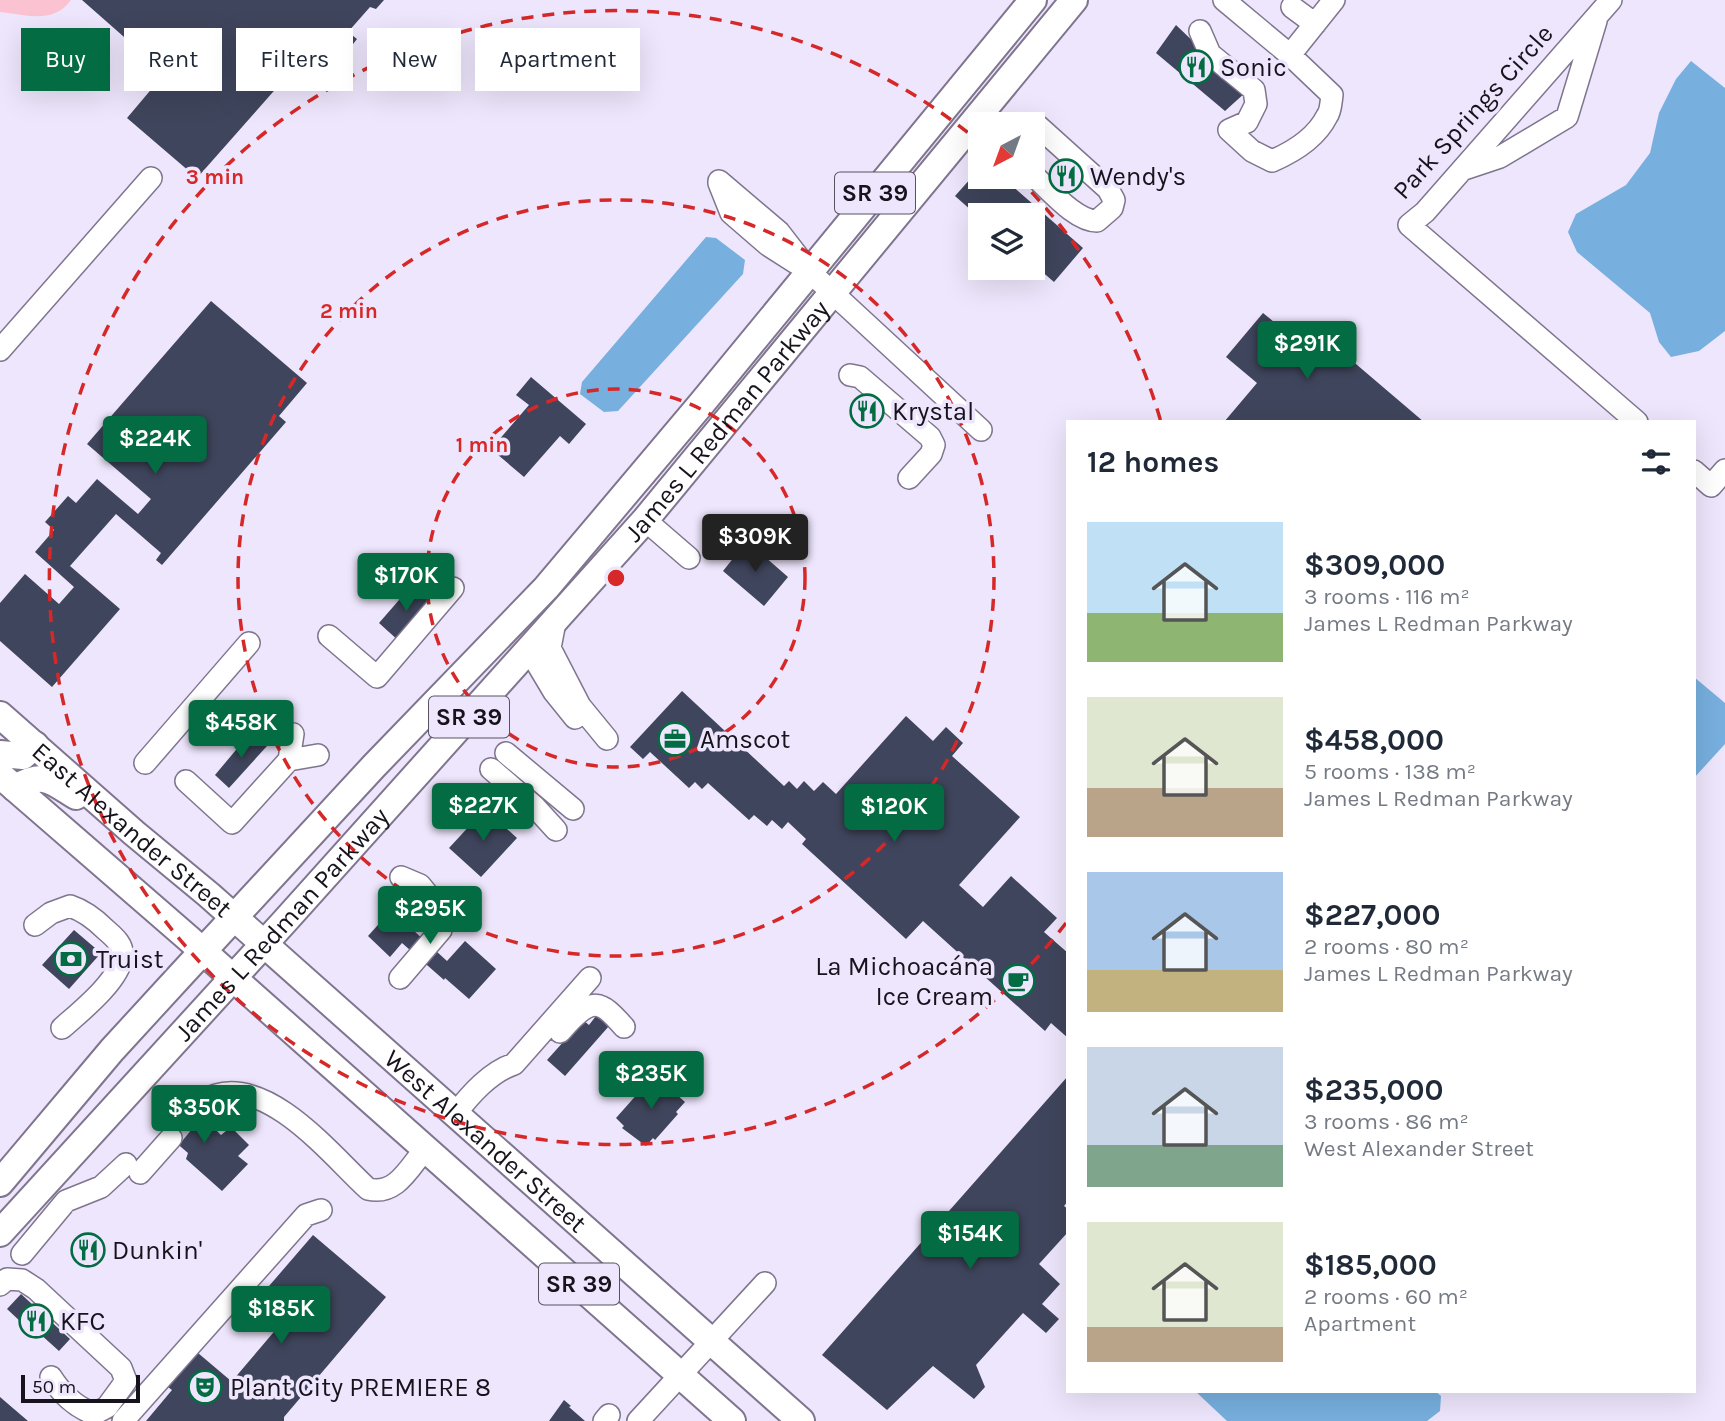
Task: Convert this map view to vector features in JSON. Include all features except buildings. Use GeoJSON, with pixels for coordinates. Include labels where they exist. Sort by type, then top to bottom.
{"type":"FeatureCollection","features":[{"type":"Feature","properties":{"kind":"main road","name":"James L Redman Parkway"},"geometry":{"type":"LineString","coordinates":[[0,1183],[111,1050],[374,766],[553,579],[1033,0]]}},
{"type":"Feature","properties":{"kind":"main road"},"geometry":{"type":"LineString","coordinates":[[1002,88],[1014,52],[1056,0]]}},
{"type":"Feature","properties":{"kind":"main road","name":"James L Redman Parkway"},"geometry":{"type":"LineString","coordinates":[[0,1233],[432,759],[645,520],[1074,0]]}},
{"type":"Feature","properties":{"kind":"main road"},"geometry":{"type":"LineString","coordinates":[[530,650],[529,639],[538,618],[622,519],[653,461]]}},
{"type":"Feature","properties":{"kind":"main road"},"geometry":{"type":"LineString","coordinates":[[432,759],[437,740],[447,722],[508,652],[513,638],[512,622]]}},
{"type":"Feature","properties":{"kind":"main road","name":"East Alexander Street"},"geometry":{"type":"LineString","coordinates":[[0,715],[264,944]]}},
{"type":"Feature","properties":{"kind":"main road"},"geometry":{"type":"LineString","coordinates":[[0,754],[23,756],[35,745]]}},
{"type":"Feature","properties":{"kind":"main road"},"geometry":{"type":"LineString","coordinates":[[8,782],[39,777],[49,779],[134,833]]}},
{"type":"Feature","properties":{"kind":"main road","name":"East Alexander Street"},"geometry":{"type":"LineString","coordinates":[[8,782],[233,978]]}},
{"type":"Feature","properties":{"kind":"main road","name":"West Alexander Street"},"geometry":{"type":"LineString","coordinates":[[264,944],[801,1421]]}},
{"type":"Feature","properties":{"kind":"main road","name":"West Alexander Street"},"geometry":{"type":"LineString","coordinates":[[233,978],[732,1421]]}},
{"type":"Feature","properties":{"kind":"main road"},"geometry":{"type":"LineString","coordinates":[[425,1149],[455,1114]]}},
{"type":"Feature","properties":{"kind":"main road"},"geometry":{"type":"LineString","coordinates":[[0,1208],[58,1135],[57,1116]]}},
{"type":"Feature","properties":{"kind":"street"},"geometry":{"type":"LineString","coordinates":[[1200,31],[1210,54],[1254,90],[1256,104],[1247,122],[1229,130],[1251,150],[1272,161],[1294,152],[1328,116],[1332,95],[1290,55],[1224,0]]}},
{"type":"Feature","properties":{"kind":"street"},"geometry":{"type":"LineString","coordinates":[[1290,55],[1334,0]]}},
{"type":"Feature","properties":{"kind":"street"},"geometry":{"type":"LineString","coordinates":[[1292,7],[1315,24]]}},
{"type":"Feature","properties":{"kind":"street"},"geometry":{"type":"LineString","coordinates":[[1462,170],[1500,157],[1567,117],[1604,8]]}},
{"type":"Feature","properties":{"kind":"street","name":"Park Springs Circle"},"geometry":{"type":"LineString","coordinates":[[1604,8],[1425,212],[1409,225],[1635,420]]}},
{"type":"Feature","properties":{"kind":"street"},"geometry":{"type":"LineString","coordinates":[[1045,132],[1108,189],[1114,200],[1112,208],[1097,221],[1088,221],[1045,186]]}},
{"type":"Feature","properties":{"kind":"street"},"geometry":{"type":"LineString","coordinates":[[0,350],[151,178]]}},
{"type":"Feature","properties":{"kind":"street"},"geometry":{"type":"LineString","coordinates":[[810,272],[981,430]]}},
{"type":"Feature","properties":{"kind":"street"},"geometry":{"type":"LineString","coordinates":[[850,375],[860,377],[930,437],[934,445],[931,454],[909,478]]}},
{"type":"Feature","properties":{"kind":"street"},"geometry":{"type":"LineString","coordinates":[[1696,473],[1711,486],[1725,470]]}},
{"type":"Feature","properties":{"kind":"street"},"geometry":{"type":"LineString","coordinates":[[645,520],[689,558]]}},
{"type":"Feature","properties":{"kind":"street"},"geometry":{"type":"LineString","coordinates":[[329,636],[377,677],[453,589]]}},
{"type":"Feature","properties":{"kind":"street"},"geometry":{"type":"LineString","coordinates":[[530,650],[554,692],[579,724],[607,739],[580,706],[550,649],[555,622]]}},
{"type":"Feature","properties":{"kind":"street"},"geometry":{"type":"LineString","coordinates":[[145,763],[249,643]]}},
{"type":"Feature","properties":{"kind":"street"},"geometry":{"type":"LineString","coordinates":[[186,781],[232,822],[289,760],[293,734]]}},
{"type":"Feature","properties":{"kind":"street"},"geometry":{"type":"LineString","coordinates":[[506,753],[573,808]]}},
{"type":"Feature","properties":{"kind":"street"},"geometry":{"type":"LineString","coordinates":[[289,760],[317,755]]}},
{"type":"Feature","properties":{"kind":"street"},"geometry":{"type":"LineString","coordinates":[[491,769],[535,807],[556,830]]}},
{"type":"Feature","properties":{"kind":"street"},"geometry":{"type":"LineString","coordinates":[[400,978],[441,930],[442,912],[420,885],[401,877]]}},
{"type":"Feature","properties":{"kind":"street"},"geometry":{"type":"LineString","coordinates":[[36,925],[51,913],[70,906],[93,916],[120,943],[122,957],[114,974],[102,990],[62,1028]]}},
{"type":"Feature","properties":{"kind":"street"},"geometry":{"type":"LineString","coordinates":[[455,1114],[469,1097],[501,1068],[514,1064],[590,978]]}},
{"type":"Feature","properties":{"kind":"street"},"geometry":{"type":"LineString","coordinates":[[526,1074],[578,1013],[593,1006],[602,1006],[624,1027]]}},
{"type":"Feature","properties":{"kind":"street"},"geometry":{"type":"LineString","coordinates":[[190,1115],[214,1095],[237,1093],[256,1098],[287,1114],[368,1189],[378,1192],[389,1190],[425,1149]]}},
{"type":"Feature","properties":{"kind":"street"},"geometry":{"type":"LineString","coordinates":[[22,1254],[66,1201],[101,1187],[133,1169],[171,1138]]}},
{"type":"Feature","properties":{"kind":"street"},"geometry":{"type":"LineString","coordinates":[[123,1421],[306,1215],[321,1210]]}},
{"type":"Feature","properties":{"kind":"street"},"geometry":{"type":"LineString","coordinates":[[0,1284],[8,1279],[22,1280],[36,1289],[121,1368],[126,1381],[107,1407],[94,1414],[63,1394],[51,1377]]}},
{"type":"Feature","properties":{"kind":"street"},"geometry":{"type":"LineString","coordinates":[[638,1421],[765,1283]]}},
{"type":"Feature","properties":{"kind":"shaded area"},"geometry":{"type":"Polygon","coordinates":[[[0,0],[71,0],[56,12],[29,16],[0,12],[0,0]]]}},
{"type":"Feature","properties":{"kind":"water"},"geometry":{"type":"Polygon","coordinates":[[[1691,61],[1725,88],[1725,331],[1699,351],[1671,357],[1659,342],[1650,313],[1577,252],[1568,232],[1576,214],[1626,185],[1650,153],[1659,113],[1676,79],[1691,61]]]}},
{"type":"Feature","properties":{"kind":"water"},"geometry":{"type":"Polygon","coordinates":[[[706,237],[716,238],[745,260],[743,274],[618,411],[604,412],[580,394],[582,382],[706,237]]]}},
{"type":"Feature","properties":{"kind":"water"},"geometry":{"type":"Polygon","coordinates":[[[1696,679],[1725,703],[1725,744],[1696,776],[1696,679]]]}},
{"type":"Feature","properties":{"kind":"water"},"geometry":{"type":"Polygon","coordinates":[[[1197,1393],[1437,1393],[1441,1396],[1440,1411],[1427,1421],[1227,1421],[1197,1393]]]}},
{"type":"Feature","properties":{"kind":"tunnel"},"geometry":{"type":"LineString","coordinates":[[171,1138],[190,1115]]}},
{"type":"Feature","properties":{"kind":"place","name":"Sonic"},"geometry":{"type":"Point","coordinates":[1196,67]}},
{"type":"Feature","properties":{"kind":"place","name":"Wendy's"},"geometry":{"type":"Point","coordinates":[1066,176]}},
{"type":"Feature","properties":{"kind":"place","name":"Krystal"},"geometry":{"type":"Point","coordinates":[867,411]}},
{"type":"Feature","properties":{"kind":"place","name":"Amscot"},"geometry":{"type":"Point","coordinates":[675,739]}},
{"type":"Feature","properties":{"kind":"place","name":"Truist"},"geometry":{"type":"Point","coordinates":[71,959]}},
{"type":"Feature","properties":{"kind":"place","name":"La Michoacána Ice Cream"},"geometry":{"type":"Point","coordinates":[1018,981]}},
{"type":"Feature","properties":{"kind":"place","name":"Dunkin'"},"geometry":{"type":"Point","coordinates":[88,1250]}},
{"type":"Feature","properties":{"kind":"place","name":"KFC"},"geometry":{"type":"Point","coordinates":[36,1321]}},
{"type":"Feature","properties":{"kind":"place","name":"Plant City PREMIERE 8"},"geometry":{"type":"Point","coordinates":[205,1387]}}]}
